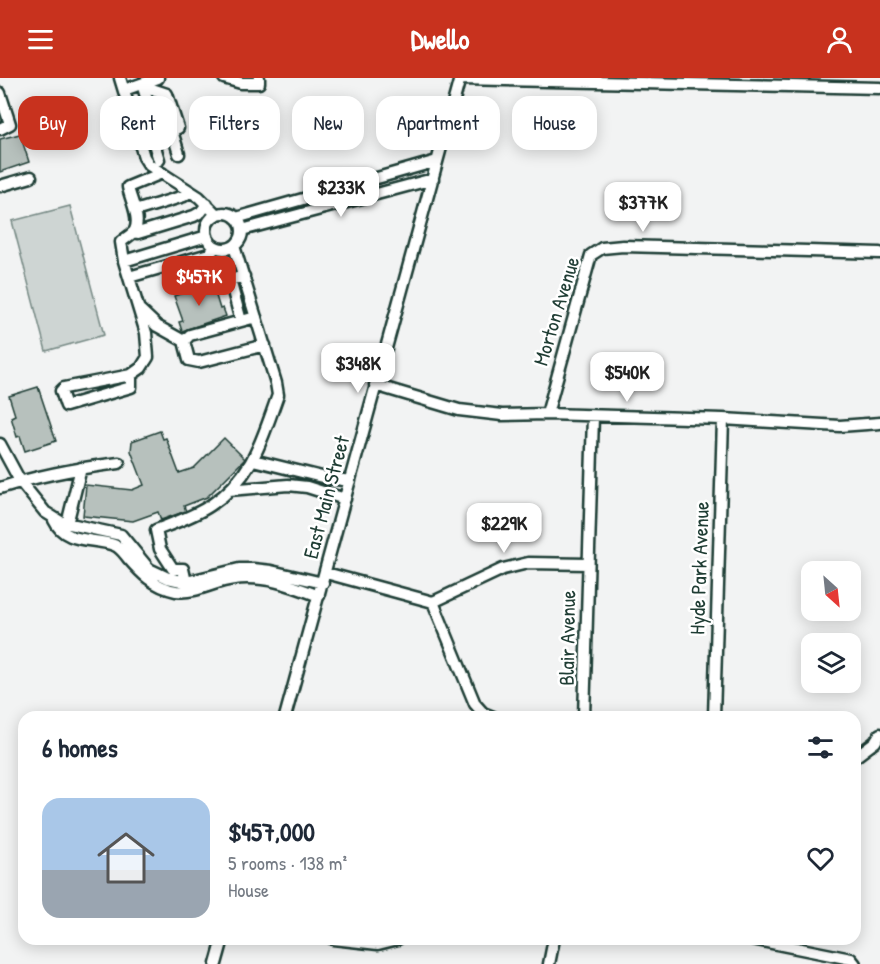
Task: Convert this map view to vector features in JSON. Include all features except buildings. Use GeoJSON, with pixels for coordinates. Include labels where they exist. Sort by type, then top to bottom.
{"type":"FeatureCollection","features":[{"type":"Feature","properties":{"kind":"street"},"geometry":{"type":"LineString","coordinates":[[120,78],[126,96]]}},
{"type":"Feature","properties":{"kind":"street"},"geometry":{"type":"LineString","coordinates":[[124,90],[143,86],[158,78]]}},
{"type":"Feature","properties":{"kind":"street"},"geometry":{"type":"LineString","coordinates":[[224,78],[241,83],[259,83],[260,78]]}},
{"type":"Feature","properties":{"kind":"street"},"geometry":{"type":"LineString","coordinates":[[460,78],[622,80],[880,88]]}},
{"type":"Feature","properties":{"kind":"street","name":"East Main Street"},"geometry":{"type":"LineString","coordinates":[[287,711],[460,78]]}},
{"type":"Feature","properties":{"kind":"street"},"geometry":{"type":"LineString","coordinates":[[143,86],[168,96]]}},
{"type":"Feature","properties":{"kind":"street"},"geometry":{"type":"LineString","coordinates":[[143,86],[145,96]]}},
{"type":"Feature","properties":{"kind":"street"},"geometry":{"type":"LineString","coordinates":[[0,93],[10,124],[0,129]]}},
{"type":"Feature","properties":{"kind":"street"},"geometry":{"type":"LineString","coordinates":[[177,147],[179,154]]}},
{"type":"Feature","properties":{"kind":"street"},"geometry":{"type":"LineString","coordinates":[[142,150],[150,165],[207,204],[216,215]]}},
{"type":"Feature","properties":{"kind":"street"},"geometry":{"type":"LineString","coordinates":[[157,150],[159,160]]}},
{"type":"Feature","properties":{"kind":"street"},"geometry":{"type":"LineString","coordinates":[[236,218],[437,162]]}},
{"type":"Feature","properties":{"kind":"street"},"geometry":{"type":"LineString","coordinates":[[131,375],[131,387],[66,406],[61,391],[64,388],[131,375],[141,368],[147,357],[146,333],[124,261],[121,242],[134,232],[137,226],[128,187],[162,173]]}},
{"type":"Feature","properties":{"kind":"street"},"geometry":{"type":"LineString","coordinates":[[0,186],[31,177]]}},
{"type":"Feature","properties":{"kind":"street"},"geometry":{"type":"LineString","coordinates":[[242,230],[433,179]]}},
{"type":"Feature","properties":{"kind":"street"},"geometry":{"type":"LineString","coordinates":[[135,212],[184,196],[189,191]]}},
{"type":"Feature","properties":{"kind":"street"},"geometry":{"type":"LineString","coordinates":[[134,232],[138,233],[194,216],[201,212],[207,204]]}},
{"type":"Feature","properties":{"kind":"street"},"geometry":{"type":"LineString","coordinates":[[227,214],[236,218],[242,230],[240,239],[234,246],[224,249],[216,247],[207,236],[207,226],[216,215],[227,214]]}},
{"type":"Feature","properties":{"kind":"street"},"geometry":{"type":"LineString","coordinates":[[124,261],[207,236]]}},
{"type":"Feature","properties":{"kind":"street"},"geometry":{"type":"LineString","coordinates":[[186,582],[183,569],[173,569],[160,549],[156,530],[211,505],[243,477],[253,460],[278,395],[234,246]]}},
{"type":"Feature","properties":{"kind":"street","name":"Morton Avenue"},"geometry":{"type":"LineString","coordinates":[[547,414],[591,255],[602,248],[623,246],[880,253]]}},
{"type":"Feature","properties":{"kind":"street"},"geometry":{"type":"LineString","coordinates":[[129,278],[209,254],[216,247]]}},
{"type":"Feature","properties":{"kind":"street"},"geometry":{"type":"LineString","coordinates":[[241,321],[230,280],[244,276]]}},
{"type":"Feature","properties":{"kind":"street"},"geometry":{"type":"LineString","coordinates":[[137,305],[157,326],[184,341],[189,360],[199,362],[264,345]]}},
{"type":"Feature","properties":{"kind":"street"},"geometry":{"type":"LineString","coordinates":[[184,341],[190,335],[256,317]]}},
{"type":"Feature","properties":{"kind":"street"},"geometry":{"type":"LineString","coordinates":[[375,384],[459,410],[502,415],[547,414],[723,419],[840,426],[880,423]]}},
{"type":"Feature","properties":{"kind":"street","name":"Blair Avenue"},"geometry":{"type":"LineString","coordinates":[[584,711],[593,416]]}},
{"type":"Feature","properties":{"kind":"street","name":"Hyde Park Avenue"},"geometry":{"type":"LineString","coordinates":[[714,711],[723,419]]}},
{"type":"Feature","properties":{"kind":"street"},"geometry":{"type":"LineString","coordinates":[[0,444],[20,481],[39,506],[52,517],[66,524],[122,535],[149,569],[168,578],[186,582],[246,569],[271,571],[324,578],[433,602],[503,569],[528,563],[588,564]]}},
{"type":"Feature","properties":{"kind":"street"},"geometry":{"type":"LineString","coordinates":[[253,460],[322,477],[350,481]]}},
{"type":"Feature","properties":{"kind":"street"},"geometry":{"type":"LineString","coordinates":[[0,488],[20,481],[81,468],[119,463]]}},
{"type":"Feature","properties":{"kind":"street"},"geometry":{"type":"LineString","coordinates":[[66,524],[81,468]]}},
{"type":"Feature","properties":{"kind":"street"},"geometry":{"type":"LineString","coordinates":[[228,490],[288,485],[307,487],[345,499]]}},
{"type":"Feature","properties":{"kind":"street"},"geometry":{"type":"LineString","coordinates":[[52,517],[57,526],[70,537],[115,545],[148,579],[168,589],[195,591],[233,579],[250,578],[279,581],[319,597]]}},
{"type":"Feature","properties":{"kind":"street"},"geometry":{"type":"LineString","coordinates":[[433,602],[476,704],[481,711]]}},
{"type":"Feature","properties":{"kind":"street"},"geometry":{"type":"LineString","coordinates":[[861,752],[875,742],[880,734]]}},
{"type":"Feature","properties":{"kind":"street"},"geometry":{"type":"LineString","coordinates":[[216,964],[221,945]]}},
{"type":"Feature","properties":{"kind":"street"},"geometry":{"type":"LineString","coordinates":[[549,964],[553,945]]}},
{"type":"Feature","properties":{"kind":"street"},"geometry":{"type":"LineString","coordinates":[[782,945],[851,959],[855,964]]}},
{"type":"Feature","properties":{"kind":"shaded area"},"geometry":{"type":"Polygon","coordinates":[[[70,206],[104,335],[46,351],[12,221],[70,206]]]}}]}
